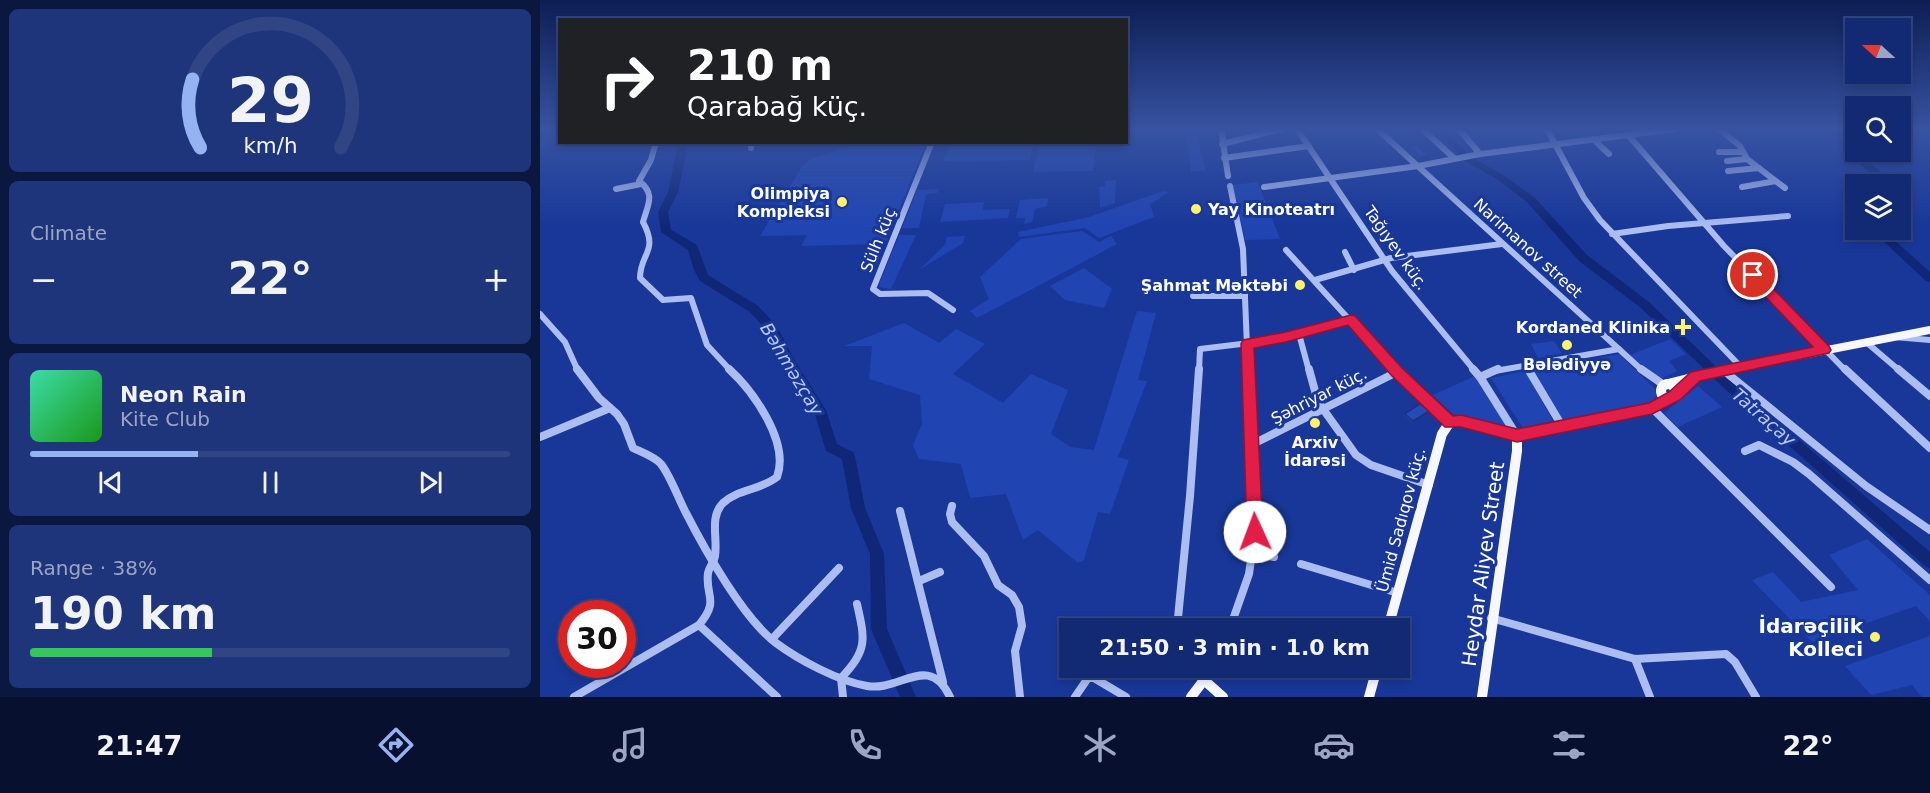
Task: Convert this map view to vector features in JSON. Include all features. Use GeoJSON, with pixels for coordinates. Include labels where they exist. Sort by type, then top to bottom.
{"type":"FeatureCollection","features":[{"type":"Feature","properties":{"kind":"main road"},"geometry":{"type":"LineString","coordinates":[[1662,388],[1696,376],[1723,370],[1930,330]]}},
{"type":"Feature","properties":{"kind":"main road"},"geometry":{"type":"LineString","coordinates":[[1450,422],[1461,421],[1517,435],[1655,407],[1675,395],[1696,376]]}},
{"type":"Feature","properties":{"kind":"main road"},"geometry":{"type":"LineString","coordinates":[[1662,388],[1668,396],[1675,395]]}},
{"type":"Feature","properties":{"kind":"main road"},"geometry":{"type":"LineString","coordinates":[[1655,407],[1662,388]]}},
{"type":"Feature","properties":{"kind":"main road","name":"Ümid Sadıqov küç."},"geometry":{"type":"LineString","coordinates":[[1392,618],[1442,434],[1450,422]]}},
{"type":"Feature","properties":{"kind":"main road","name":"Heydar Aliyev Street"},"geometry":{"type":"LineString","coordinates":[[1482,697],[1491,618],[1517,451],[1517,435]]}},
{"type":"Feature","properties":{"kind":"main road"},"geometry":{"type":"LineString","coordinates":[[1369,697],[1374,678]]}},
{"type":"Feature","properties":{"kind":"main road"},"geometry":{"type":"LineString","coordinates":[[1191,697],[1204,680],[1223,697]]}},
{"type":"Feature","properties":{"kind":"street"},"geometry":{"type":"LineString","coordinates":[[574,697],[699,625],[710,608],[712,586],[708,572],[714,564],[716,517],[720,508],[729,499],[777,477],[781,469],[779,451],[763,410],[753,392],[714,353],[704,337],[697,306],[691,298],[663,300],[640,278],[640,271],[650,251],[649,233],[643,222],[650,194],[648,188],[639,181],[650,162]]}},
{"type":"Feature","properties":{"kind":"street","name":"Sülh küç"},"geometry":{"type":"LineString","coordinates":[[924,162],[873,289],[876,294],[928,293],[953,310]]}},
{"type":"Feature","properties":{"kind":"street"},"geometry":{"type":"LineString","coordinates":[[1225,162],[1228,176]]}},
{"type":"Feature","properties":{"kind":"street","name":"Tağıyev küç."},"geometry":{"type":"LineString","coordinates":[[1320,162],[1385,260],[1480,377],[1517,435]]}},
{"type":"Feature","properties":{"kind":"street","name":"Narimanov street"},"geometry":{"type":"LineString","coordinates":[[1413,162],[1662,388]]}},
{"type":"Feature","properties":{"kind":"street"},"geometry":{"type":"LineString","coordinates":[[1264,188],[1439,162]]}},
{"type":"Feature","properties":{"kind":"street"},"geometry":{"type":"LineString","coordinates":[[1565,162],[1584,198],[1612,234],[1741,367]]}},
{"type":"Feature","properties":{"kind":"street"},"geometry":{"type":"LineString","coordinates":[[1651,162],[1704,223],[1824,350],[1930,448]]}},
{"type":"Feature","properties":{"kind":"street"},"geometry":{"type":"LineString","coordinates":[[1751,162],[1785,188]]}},
{"type":"Feature","properties":{"kind":"street"},"geometry":{"type":"LineString","coordinates":[[1728,171],[1759,168]]}},
{"type":"Feature","properties":{"kind":"street"},"geometry":{"type":"LineString","coordinates":[[1742,187],[1776,180]]}},
{"type":"Feature","properties":{"kind":"street"},"geometry":{"type":"LineString","coordinates":[[616,189],[641,183]]}},
{"type":"Feature","properties":{"kind":"street"},"geometry":{"type":"LineString","coordinates":[[1230,186],[1243,249],[1253,444],[1254,553],[1233,618]]}},
{"type":"Feature","properties":{"kind":"street"},"geometry":{"type":"LineString","coordinates":[[1612,234],[1788,216]]}},
{"type":"Feature","properties":{"kind":"street"},"geometry":{"type":"LineString","coordinates":[[1315,280],[1385,260],[1502,244]]}},
{"type":"Feature","properties":{"kind":"street"},"geometry":{"type":"LineString","coordinates":[[1286,250],[1397,372],[1450,422]]}},
{"type":"Feature","properties":{"kind":"street"},"geometry":{"type":"LineString","coordinates":[[1346,252],[1354,270]]}},
{"type":"Feature","properties":{"kind":"street"},"geometry":{"type":"LineString","coordinates":[[1193,296],[1245,296]]}},
{"type":"Feature","properties":{"kind":"street"},"geometry":{"type":"LineString","coordinates":[[540,314],[565,342],[574,365],[585,380],[624,424],[633,448],[657,460],[664,468],[680,505],[714,564],[758,625],[772,639],[817,668],[866,686],[878,687],[917,676],[931,676],[943,682]]}},
{"type":"Feature","properties":{"kind":"street"},"geometry":{"type":"LineString","coordinates":[[1178,618],[1190,496],[1198,353],[1203,347],[1247,344],[1299,334],[1351,319]]}},
{"type":"Feature","properties":{"kind":"street"},"geometry":{"type":"LineString","coordinates":[[1299,334],[1315,393],[1322,409],[1362,460],[1429,484]]}},
{"type":"Feature","properties":{"kind":"street"},"geometry":{"type":"LineString","coordinates":[[1892,336],[1900,339],[1930,340]]}},
{"type":"Feature","properties":{"kind":"street"},"geometry":{"type":"LineString","coordinates":[[1866,342],[1930,396]]}},
{"type":"Feature","properties":{"kind":"street"},"geometry":{"type":"LineString","coordinates":[[1480,377],[1501,368],[1619,348]]}},
{"type":"Feature","properties":{"kind":"street"},"geometry":{"type":"LineString","coordinates":[[1525,364],[1562,426]]}},
{"type":"Feature","properties":{"kind":"street"},"geometry":{"type":"LineString","coordinates":[[1723,370],[1866,486],[1930,531]]}},
{"type":"Feature","properties":{"kind":"street","name":"Şəhriyar küç."},"geometry":{"type":"LineString","coordinates":[[1253,444],[1397,372]]}},
{"type":"Feature","properties":{"kind":"street"},"geometry":{"type":"LineString","coordinates":[[1655,407],[1831,587]]}},
{"type":"Feature","properties":{"kind":"street"},"geometry":{"type":"LineString","coordinates":[[540,437],[610,408]]}},
{"type":"Feature","properties":{"kind":"street"},"geometry":{"type":"LineString","coordinates":[[1745,451],[1759,445],[1801,468],[1930,580]]}},
{"type":"Feature","properties":{"kind":"street"},"geometry":{"type":"LineString","coordinates":[[952,506],[950,514],[952,522],[984,556],[998,585],[1012,596],[1019,607],[1022,626],[1015,651],[1020,697]]}},
{"type":"Feature","properties":{"kind":"street"},"geometry":{"type":"LineString","coordinates":[[900,511],[943,682],[950,697]]}},
{"type":"Feature","properties":{"kind":"street"},"geometry":{"type":"LineString","coordinates":[[1254,553],[1274,556]]}},
{"type":"Feature","properties":{"kind":"street"},"geometry":{"type":"LineString","coordinates":[[1301,564],[1398,593]]}},
{"type":"Feature","properties":{"kind":"street"},"geometry":{"type":"LineString","coordinates":[[772,639],[839,568]]}},
{"type":"Feature","properties":{"kind":"street"},"geometry":{"type":"LineString","coordinates":[[919,581],[940,572]]}},
{"type":"Feature","properties":{"kind":"street"},"geometry":{"type":"LineString","coordinates":[[841,678],[864,651],[864,637],[857,603]]}},
{"type":"Feature","properties":{"kind":"street"},"geometry":{"type":"LineString","coordinates":[[1491,618],[1635,659],[1726,654],[1736,662],[1756,697]]}},
{"type":"Feature","properties":{"kind":"street"},"geometry":{"type":"LineString","coordinates":[[699,625],[777,697]]}},
{"type":"Feature","properties":{"kind":"street"},"geometry":{"type":"LineString","coordinates":[[1635,659],[1650,697]]}},
{"type":"Feature","properties":{"kind":"street"},"geometry":{"type":"LineString","coordinates":[[841,678],[843,697]]}},
{"type":"Feature","properties":{"kind":"street"},"geometry":{"type":"LineString","coordinates":[[1075,697],[1088,678],[1099,680],[1126,697]]}},
{"type":"Feature","properties":{"kind":"shaded area","name":"Olimpiya Kompleksi"},"geometry":{"type":"Polygon","coordinates":[[[807,162],[918,162],[885,244],[801,246],[807,235],[760,236],[801,168],[807,162]]]}},
{"type":"Feature","properties":{"kind":"shaded area"},"geometry":{"type":"Polygon","coordinates":[[[1035,162],[1094,162],[1093,171],[1033,172],[1035,162]]]}},
{"type":"Feature","properties":{"kind":"shaded area"},"geometry":{"type":"Polygon","coordinates":[[[1190,162],[1204,162],[1206,170],[1191,172],[1190,162]]]}},
{"type":"Feature","properties":{"kind":"shaded area"},"geometry":{"type":"Polygon","coordinates":[[[1116,180],[1115,203],[1100,208],[1099,187],[1105,186],[1105,181],[1116,180]]]}},
{"type":"Feature","properties":{"kind":"shaded area"},"geometry":{"type":"Polygon","coordinates":[[[1258,182],[1280,239],[1245,240],[1233,185],[1258,182]]]}},
{"type":"Feature","properties":{"kind":"shaded area"},"geometry":{"type":"Polygon","coordinates":[[[939,189],[937,193],[926,194],[919,228],[902,228],[917,190],[939,189]]]}},
{"type":"Feature","properties":{"kind":"shaded area"},"geometry":{"type":"Polygon","coordinates":[[[1163,191],[1169,192],[1150,204],[1154,217],[1099,238],[1085,228],[1019,237],[1018,232],[1089,217],[1163,191]]]}},
{"type":"Feature","properties":{"kind":"shaded area"},"geometry":{"type":"Polygon","coordinates":[[[1048,198],[1047,206],[1035,209],[1032,222],[1024,224],[1025,218],[1016,218],[1020,200],[1048,198]]]}},
{"type":"Feature","properties":{"kind":"shaded area"},"geometry":{"type":"Polygon","coordinates":[[[984,202],[983,210],[1010,209],[1008,218],[940,222],[945,204],[984,202]]]}},
{"type":"Feature","properties":{"kind":"shaded area"},"geometry":{"type":"Polygon","coordinates":[[[1082,231],[1099,242],[1111,236],[1117,244],[977,318],[970,311],[989,299],[980,277],[1021,239],[1082,231]]]}},
{"type":"Feature","properties":{"kind":"shaded area"},"geometry":{"type":"Polygon","coordinates":[[[899,235],[916,235],[891,289],[879,287],[880,282],[899,235]]]}},
{"type":"Feature","properties":{"kind":"shaded area"},"geometry":{"type":"Polygon","coordinates":[[[965,236],[963,243],[919,270],[945,245],[947,237],[965,236]]]}},
{"type":"Feature","properties":{"kind":"shaded area"},"geometry":{"type":"Polygon","coordinates":[[[1084,268],[1112,289],[1104,308],[1065,300],[1050,286],[1084,268]]]}},
{"type":"Feature","properties":{"kind":"shaded area"},"geometry":{"type":"Polygon","coordinates":[[[1137,311],[1156,313],[1138,380],[1147,381],[1118,457],[1129,460],[1110,514],[1098,512],[1084,560],[1078,563],[1038,530],[1023,540],[1006,494],[970,498],[961,464],[919,459],[913,445],[922,424],[920,395],[869,379],[872,346],[844,346],[904,323],[939,343],[956,329],[985,344],[953,374],[1003,403],[1031,374],[1068,390],[1051,434],[1070,447],[1094,450],[1137,311]]]}},
{"type":"Feature","properties":{"kind":"shaded area"},"geometry":{"type":"Polygon","coordinates":[[[1670,339],[1686,354],[1669,361],[1677,371],[1660,379],[1630,355],[1670,339]]]}},
{"type":"Feature","properties":{"kind":"shaded area"},"geometry":{"type":"Polygon","coordinates":[[[1554,341],[1562,353],[1538,358],[1531,344],[1554,341]]]}},
{"type":"Feature","properties":{"kind":"shaded area"},"geometry":{"type":"Polygon","coordinates":[[[1619,354],[1655,389],[1656,396],[1650,405],[1564,422],[1533,370],[1619,354]]]}},
{"type":"Feature","properties":{"kind":"shaded area"},"geometry":{"type":"Polygon","coordinates":[[[1525,371],[1554,423],[1523,428],[1491,378],[1525,371]]]}},
{"type":"Feature","properties":{"kind":"shaded area"},"geometry":{"type":"Polygon","coordinates":[[[1475,376],[1506,426],[1453,414],[1433,395],[1475,376]]]}},
{"type":"Feature","properties":{"kind":"shaded area"},"geometry":{"type":"Polygon","coordinates":[[[1698,386],[1722,407],[1678,427],[1664,413],[1698,386]]]}},
{"type":"Feature","properties":{"kind":"shaded area"},"geometry":{"type":"Polygon","coordinates":[[[1867,539],[1930,595],[1930,621],[1916,606],[1812,642],[1752,580],[1773,572],[1801,602],[1858,590],[1829,555],[1867,539]]]}},
{"type":"Feature","properties":{"kind":"shaded area"},"geometry":{"type":"Polygon","coordinates":[[[1930,636],[1930,697],[1922,697],[1912,685],[1871,695],[1845,666],[1930,636]]]}},
{"type":"Feature","properties":{"kind":"building"},"geometry":{"type":"Polygon","coordinates":[[[1420,404],[1429,411],[1413,421],[1405,414],[1420,404]]]}},
{"type":"Feature","properties":{"kind":"waterway","name":"Bəhməzçay"},"geometry":{"type":"LineString","coordinates":[[679,162],[673,192],[663,212],[666,232],[693,248],[699,270],[704,278],[754,309],[772,328],[791,366],[820,410],[831,447],[848,456],[858,508],[877,554],[879,629],[908,697]]}},
{"type":"Feature","properties":{"kind":"waterway","name":"Tatraçay"},"geometry":{"type":"LineString","coordinates":[[1472,162],[1500,177],[1531,200],[1583,258],[1645,305],[1731,388],[1930,561]]}},
{"type":"Feature","properties":{"kind":"waterway"},"geometry":{"type":"LineString","coordinates":[[1862,162],[1878,174]]}},
{"type":"Feature","properties":{"kind":"waterway"},"geometry":{"type":"LineString","coordinates":[[1888,240],[1930,278]]}},
{"type":"Feature","properties":{"kind":"place","name":"Olimpiya Kompleksi"},"geometry":{"type":"Point","coordinates":[842,202]}},
{"type":"Feature","properties":{"kind":"place","name":"Yay Kinoteatrı"},"geometry":{"type":"Point","coordinates":[1196,209]}},
{"type":"Feature","properties":{"kind":"place","name":"Şahmat Məktəbi"},"geometry":{"type":"Point","coordinates":[1300,285]}},
{"type":"Feature","properties":{"kind":"place","name":"Kordaned Klinika"},"geometry":{"type":"Point","coordinates":[1683,327]}},
{"type":"Feature","properties":{"kind":"place","name":"Bələdiyyə"},"geometry":{"type":"Point","coordinates":[1567,345]}},
{"type":"Feature","properties":{"kind":"place","name":"Arxiv İdarəsi"},"geometry":{"type":"Point","coordinates":[1315,423]}},
{"type":"Feature","properties":{"kind":"place","name":"İdarəçilik Kolleci"},"geometry":{"type":"Point","coordinates":[1875,637]}},
{"type":"Feature","properties":{"kind":"route"},"geometry":{"type":"LineString","coordinates":[[1255,532],[1247,344],[1274,340],[1351,319],[1420,396],[1438,409],[1450,422],[1461,421],[1517,435],[1652,408],[1666,402],[1696,376],[1824,350],[1753,275]]}}]}
